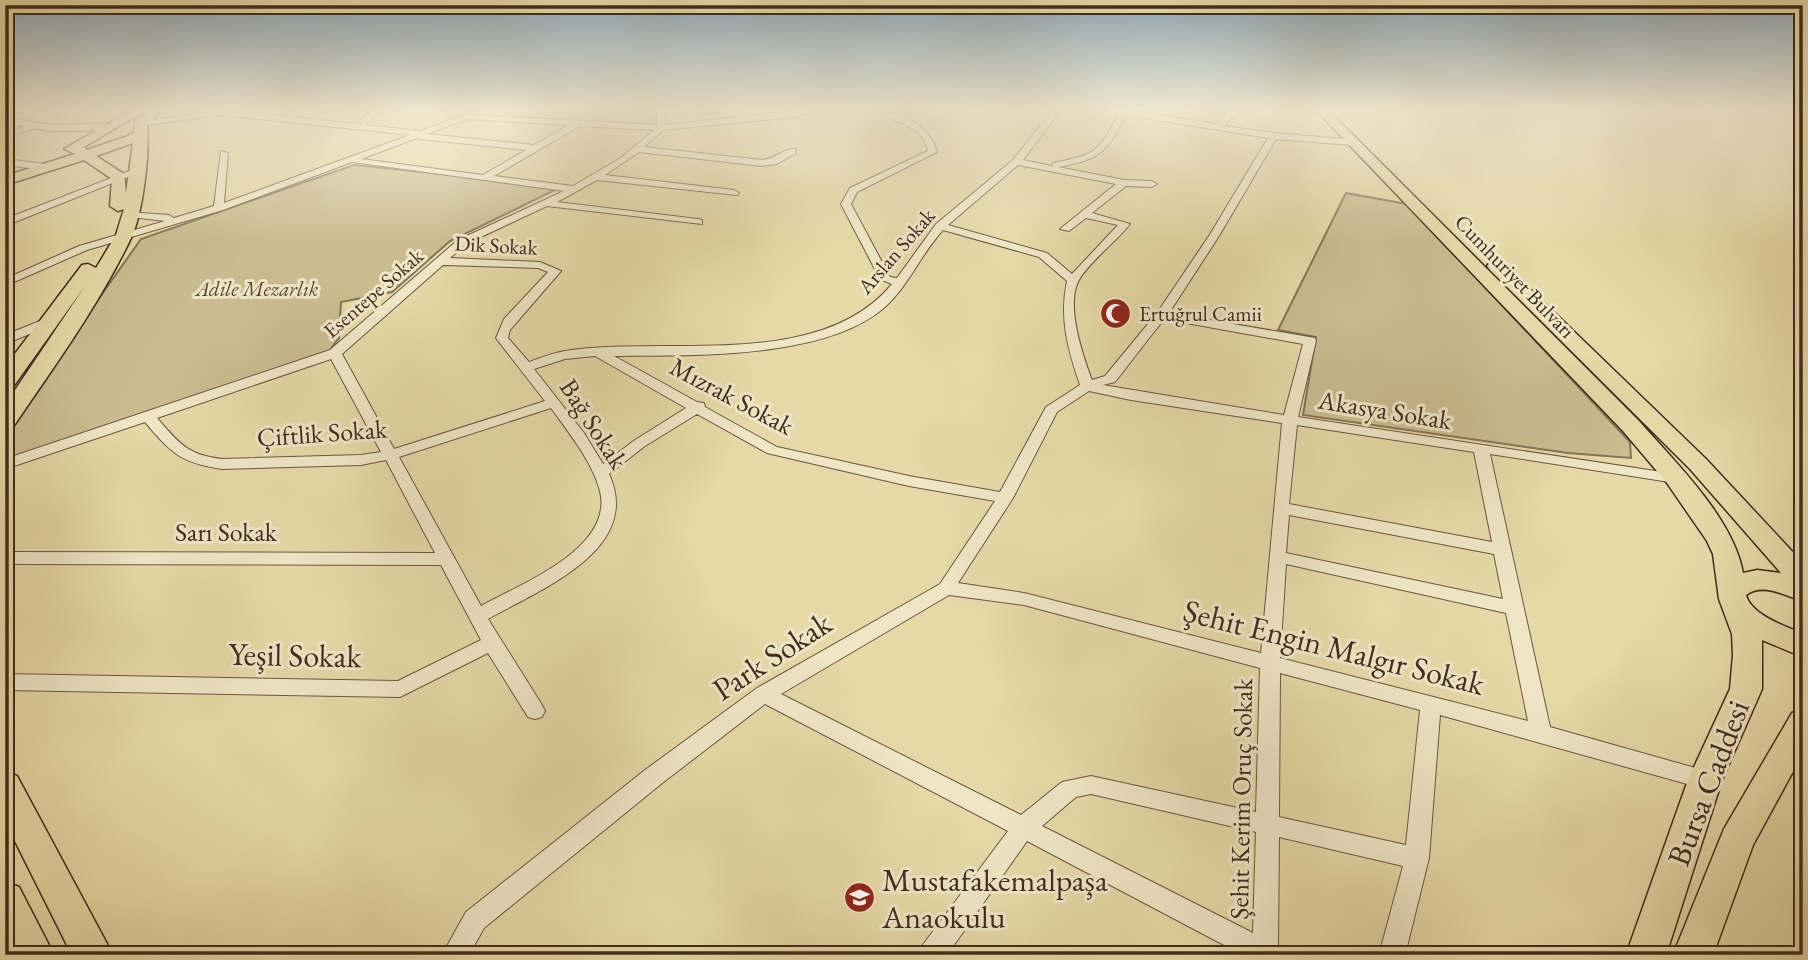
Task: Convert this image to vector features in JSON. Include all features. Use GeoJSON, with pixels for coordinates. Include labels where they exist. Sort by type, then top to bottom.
{"type":"FeatureCollection","features":[{"type":"Feature","properties":{"kind":"main road"},"geometry":{"type":"LineString","coordinates":[[5,181],[77,153]]}},
{"type":"Feature","properties":{"kind":"main road"},"geometry":{"type":"LineString","coordinates":[[86,153],[127,174]]}},
{"type":"Feature","properties":{"kind":"main road"},"geometry":{"type":"LineString","coordinates":[[5,382],[117,237],[118,203],[134,153]]}},
{"type":"Feature","properties":{"kind":"main road","name":"Cumhuriyet Bulvarı"},"geometry":{"type":"LineString","coordinates":[[1363,153],[1630,426],[1687,471]]}},
{"type":"Feature","properties":{"kind":"main road","name":"Cumhuriyet Bulvarı"},"geometry":{"type":"LineString","coordinates":[[1381,153],[1687,471]]}},
{"type":"Feature","properties":{"kind":"main road"},"geometry":{"type":"LineString","coordinates":[[5,422],[66,332],[131,214],[127,174]]}},
{"type":"Feature","properties":{"kind":"main road"},"geometry":{"type":"LineString","coordinates":[[1687,471],[1803,581]]}},
{"type":"Feature","properties":{"kind":"main road","name":"Bursa Caddesi"},"geometry":{"type":"LineString","coordinates":[[1646,955],[1705,780],[1746,689],[1747,634],[1720,540],[1687,471]]}},
{"type":"Feature","properties":{"kind":"main road"},"geometry":{"type":"LineString","coordinates":[[1803,590],[1762,580],[1748,581],[1735,599],[1762,628],[1803,646]]}},
{"type":"Feature","properties":{"kind":"main road","name":"Bursa Caddesi"},"geometry":{"type":"LineString","coordinates":[[1693,955],[1737,840],[1803,722]]}},
{"type":"Feature","properties":{"kind":"main road"},"geometry":{"type":"LineString","coordinates":[[5,786],[93,955]]}},
{"type":"Feature","properties":{"kind":"main road"},"geometry":{"type":"LineString","coordinates":[[5,900],[34,955]]}},
{"type":"Feature","properties":{"kind":"street"},"geometry":{"type":"LineString","coordinates":[[219,208],[225,153]]}},
{"type":"Feature","properties":{"kind":"street"},"geometry":{"type":"LineString","coordinates":[[5,284],[117,237],[192,217],[374,153]]}},
{"type":"Feature","properties":{"kind":"street"},"geometry":{"type":"LineString","coordinates":[[485,177],[528,153]]}},
{"type":"Feature","properties":{"kind":"street","name":"Esentepe Sokak"},"geometry":{"type":"LineString","coordinates":[[5,464],[335,353],[462,242],[574,190],[630,153]]}},
{"type":"Feature","properties":{"kind":"street"},"geometry":{"type":"LineString","coordinates":[[670,153],[762,163],[775,162],[790,153]]}},
{"type":"Feature","properties":{"kind":"street"},"geometry":{"type":"LineString","coordinates":[[900,283],[886,279],[846,204],[853,190],[880,174],[923,160],[932,153]]}},
{"type":"Feature","properties":{"kind":"street","name":"Arslan Sokak"},"geometry":{"type":"LineString","coordinates":[[597,352],[751,347],[801,338],[841,326],[877,307],[900,283],[915,263],[922,245],[940,226],[1017,162],[1024,153]]}},
{"type":"Feature","properties":{"kind":"street"},"geometry":{"type":"LineString","coordinates":[[1043,167],[1091,159],[1099,153]]}},
{"type":"Feature","properties":{"kind":"street","name":"Park Sokak"},"geometry":{"type":"LineString","coordinates":[[455,955],[475,920],[653,777],[764,694],[946,588],[1005,498],[1051,410],[1087,386],[1110,379],[1161,315],[1214,236],[1263,153]]}},
{"type":"Feature","properties":{"kind":"street"},"geometry":{"type":"LineString","coordinates":[[353,161],[574,190]]}},
{"type":"Feature","properties":{"kind":"street"},"geometry":{"type":"LineString","coordinates":[[5,162],[39,167]]}},
{"type":"Feature","properties":{"kind":"street"},"geometry":{"type":"LineString","coordinates":[[1017,162],[1124,183],[1152,184]]}},
{"type":"Feature","properties":{"kind":"street"},"geometry":{"type":"LineString","coordinates":[[5,223],[127,174]]}},
{"type":"Feature","properties":{"kind":"street"},"geometry":{"type":"LineString","coordinates":[[595,177],[734,193]]}},
{"type":"Feature","properties":{"kind":"street"},"geometry":{"type":"LineString","coordinates":[[1065,229],[1124,183]]}},
{"type":"Feature","properties":{"kind":"street"},"geometry":{"type":"LineString","coordinates":[[545,203],[698,222]]}},
{"type":"Feature","properties":{"kind":"street"},"geometry":{"type":"LineString","coordinates":[[131,214],[160,219],[192,217]]}},
{"type":"Feature","properties":{"kind":"street"},"geometry":{"type":"LineString","coordinates":[[1083,214],[1125,224],[1073,280],[1066,305],[1077,359],[1087,386]]}},
{"type":"Feature","properties":{"kind":"street"},"geometry":{"type":"LineString","coordinates":[[940,226],[1043,255],[1073,280]]}},
{"type":"Feature","properties":{"kind":"street","name":"Dik Sokak"},"geometry":{"type":"LineString","coordinates":[[438,261],[551,267]]}},
{"type":"Feature","properties":{"kind":"street","name":"Bağ Sokak"},"geometry":{"type":"LineString","coordinates":[[478,616],[570,563],[598,537],[609,514],[608,491],[601,472],[554,403],[502,338],[502,331],[550,280],[555,271],[551,267]]}},
{"type":"Feature","properties":{"kind":"street","name":"Şehit Kerim Oruç Sokak"},"geometry":{"type":"LineString","coordinates":[[1161,315],[1310,341],[1290,420],[1270,663],[1265,825],[1267,954]]}},
{"type":"Feature","properties":{"kind":"street"},"geometry":{"type":"LineString","coordinates":[[5,340],[50,321]]}},
{"type":"Feature","properties":{"kind":"street"},"geometry":{"type":"LineString","coordinates":[[526,367],[564,355],[597,352]]}},
{"type":"Feature","properties":{"kind":"street","name":"Mızrak Sokak"},"geometry":{"type":"LineString","coordinates":[[597,352],[698,406],[772,450],[909,481],[1005,498]]}},
{"type":"Feature","properties":{"kind":"street"},"geometry":{"type":"LineString","coordinates":[[335,353],[492,643],[535,711]]}},
{"type":"Feature","properties":{"kind":"street","name":"Akasya Sokak"},"geometry":{"type":"LineString","coordinates":[[1087,386],[1130,396],[1481,450],[1687,471]]}},
{"type":"Feature","properties":{"kind":"street","name":"Çiftlik Sokak"},"geometry":{"type":"LineString","coordinates":[[148,416],[183,457],[201,462],[222,464],[361,460],[391,455],[554,403]]}},
{"type":"Feature","properties":{"kind":"street"},"geometry":{"type":"LineString","coordinates":[[601,472],[698,406]]}},
{"type":"Feature","properties":{"kind":"street"},"geometry":{"type":"LineString","coordinates":[[1481,450],[1541,733]]}},
{"type":"Feature","properties":{"kind":"street"},"geometry":{"type":"LineString","coordinates":[[1281,508],[1503,550]]}},
{"type":"Feature","properties":{"kind":"street"},"geometry":{"type":"LineString","coordinates":[[1278,557],[1515,608]]}},
{"type":"Feature","properties":{"kind":"street","name":"Sarı Sokak"},"geometry":{"type":"LineString","coordinates":[[5,558],[446,558]]}},
{"type":"Feature","properties":{"kind":"street","name":"Şehit Engin Malgır Sokak"},"geometry":{"type":"LineString","coordinates":[[946,588],[1024,599],[1541,733],[1705,780]]}},
{"type":"Feature","properties":{"kind":"street","name":"Yeşil Sokak"},"geometry":{"type":"LineString","coordinates":[[5,682],[400,689],[492,643]]}},
{"type":"Feature","properties":{"kind":"street"},"geometry":{"type":"LineString","coordinates":[[764,694],[1267,954]]}},
{"type":"Feature","properties":{"kind":"street"},"geometry":{"type":"LineString","coordinates":[[1392,955],[1417,858],[1431,704]]}},
{"type":"Feature","properties":{"kind":"street"},"geometry":{"type":"LineString","coordinates":[[931,955],[1024,827],[1070,789],[1091,785],[1417,858]]}},
{"type":"Feature","properties":{"kind":"green space","name":"Adile Mezarlık"},"geometry":{"type":"Polygon","coordinates":[[[354,165],[557,189],[450,241],[392,292],[341,302],[339,338],[329,351],[5,461],[5,431],[141,239],[354,165]]]}},
{"type":"Feature","properties":{"kind":"green space"},"geometry":{"type":"Polygon","coordinates":[[[1346,193],[1407,204],[1630,442],[1631,458],[1568,453],[1303,415],[1316,337],[1278,330],[1346,193]]]}},
{"type":"Feature","properties":{"kind":"place","name":"Ertuğrul Camii"},"geometry":{"type":"Point","coordinates":[1116,313]}},
{"type":"Feature","properties":{"kind":"place","name":"Mustafakemalpaşa Anaokulu"},"geometry":{"type":"Point","coordinates":[859,898]}}]}
